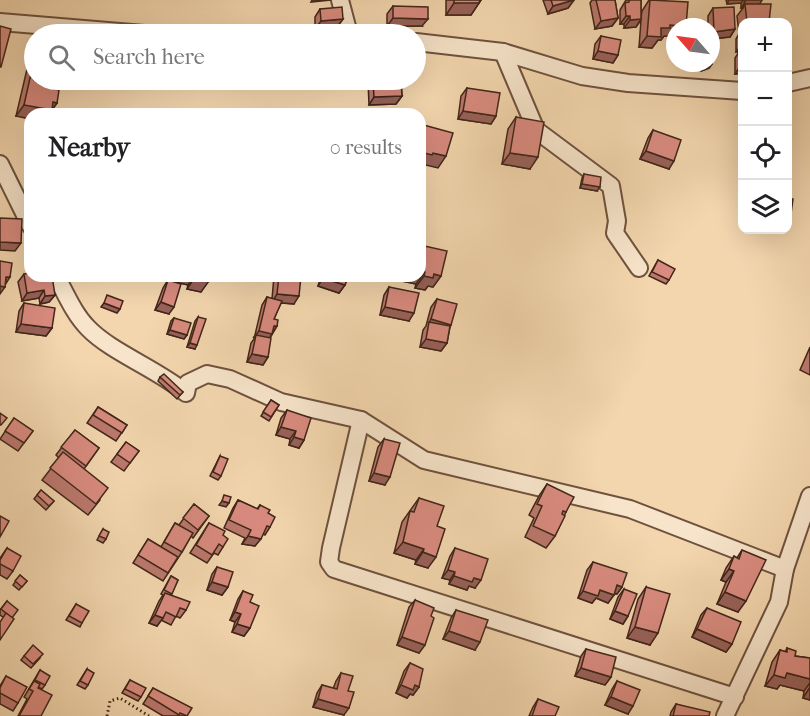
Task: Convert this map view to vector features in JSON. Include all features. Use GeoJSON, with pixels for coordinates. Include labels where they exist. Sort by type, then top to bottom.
{"type":"FeatureCollection","features":[{"type":"Feature","properties":{"kind":"street"},"geometry":{"type":"LineString","coordinates":[[340,0],[346,24]]}},
{"type":"Feature","properties":{"kind":"street"},"geometry":{"type":"LineString","coordinates":[[0,22],[24,24]]}},
{"type":"Feature","properties":{"kind":"street"},"geometry":{"type":"LineString","coordinates":[[426,43],[503,52],[594,77],[628,83],[738,91]]}},
{"type":"Feature","properties":{"kind":"street"},"geometry":{"type":"LineString","coordinates":[[503,52],[536,130],[611,186],[617,221],[615,233],[639,268]]}},
{"type":"Feature","properties":{"kind":"street"},"geometry":{"type":"LineString","coordinates":[[792,82],[810,78]]}},
{"type":"Feature","properties":{"kind":"street"},"geometry":{"type":"LineString","coordinates":[[0,164],[24,213]]}},
{"type":"Feature","properties":{"kind":"street"},"geometry":{"type":"LineString","coordinates":[[59,282],[77,315],[88,329],[167,378],[186,393],[188,383],[207,374],[214,374],[281,402],[361,420],[424,460],[630,509],[785,569]]}},
{"type":"Feature","properties":{"kind":"street"},"geometry":{"type":"LineString","coordinates":[[361,420],[328,561],[334,569],[735,697]]}},
{"type":"Feature","properties":{"kind":"street"},"geometry":{"type":"LineString","coordinates":[[725,716],[779,602],[785,569],[810,496]]}},
{"type":"Feature","properties":{"kind":"path"},"geometry":{"type":"LineString","coordinates":[[107,716],[111,701],[120,698],[149,716]]}},
{"type":"Feature","properties":{"kind":"building"},"geometry":{"type":"Polygon","coordinates":[[[454,0],[480,0],[479,3],[454,3],[454,0]]]}},
{"type":"Feature","properties":{"kind":"building"},"geometry":{"type":"Polygon","coordinates":[[[551,0],[574,0],[553,6],[551,0]]]}},
{"type":"Feature","properties":{"kind":"building"},"geometry":{"type":"Polygon","coordinates":[[[596,0],[615,0],[618,18],[601,21],[596,0]]]}},
{"type":"Feature","properties":{"kind":"building"},"geometry":{"type":"Polygon","coordinates":[[[629,0],[641,0],[641,19],[630,20],[630,16],[626,16],[625,3],[629,0]]]}},
{"type":"Feature","properties":{"kind":"building"},"geometry":{"type":"Polygon","coordinates":[[[650,0],[688,2],[687,18],[666,18],[666,28],[661,28],[661,37],[647,36],[650,0]]]}},
{"type":"Feature","properties":{"kind":"building"},"geometry":{"type":"Polygon","coordinates":[[[745,4],[771,4],[769,18],[747,18],[745,4]]]}},
{"type":"Feature","properties":{"kind":"building"},"geometry":{"type":"Polygon","coordinates":[[[393,6],[428,7],[428,19],[393,18],[393,6]]]}},
{"type":"Feature","properties":{"kind":"building"},"geometry":{"type":"Polygon","coordinates":[[[342,7],[343,19],[321,21],[320,9],[342,7]]]}},
{"type":"Feature","properties":{"kind":"building"},"geometry":{"type":"Polygon","coordinates":[[[734,7],[735,29],[720,31],[720,18],[713,18],[713,8],[734,7]]]}},
{"type":"Feature","properties":{"kind":"building"},"geometry":{"type":"Polygon","coordinates":[[[0,26],[11,29],[1,67],[0,67],[0,26]]]}},
{"type":"Feature","properties":{"kind":"building"},"geometry":{"type":"Polygon","coordinates":[[[601,36],[621,40],[618,55],[598,51],[601,36]]]}},
{"type":"Feature","properties":{"kind":"building"},"geometry":{"type":"Polygon","coordinates":[[[467,88],[500,93],[496,116],[463,111],[467,88]]]}},
{"type":"Feature","properties":{"kind":"building"},"geometry":{"type":"Polygon","coordinates":[[[27,90],[59,90],[57,103],[53,102],[52,108],[24,105],[27,90]]]}},
{"type":"Feature","properties":{"kind":"building"},"geometry":{"type":"Polygon","coordinates":[[[374,90],[402,90],[402,96],[374,97],[374,90]]]}},
{"type":"Feature","properties":{"kind":"building"},"geometry":{"type":"Polygon","coordinates":[[[516,117],[544,122],[538,157],[510,153],[516,117]]]}},
{"type":"Feature","properties":{"kind":"building"},"geometry":{"type":"Polygon","coordinates":[[[426,126],[453,133],[446,156],[433,153],[432,155],[426,154],[426,126]]]}},
{"type":"Feature","properties":{"kind":"building"},"geometry":{"type":"Polygon","coordinates":[[[653,130],[681,140],[674,161],[646,151],[653,130]]]}},
{"type":"Feature","properties":{"kind":"building"},"geometry":{"type":"Polygon","coordinates":[[[584,174],[601,177],[600,187],[582,184],[584,174]]]}},
{"type":"Feature","properties":{"kind":"building"},"geometry":{"type":"Polygon","coordinates":[[[0,218],[22,219],[21,243],[0,242],[0,218]]]}},
{"type":"Feature","properties":{"kind":"building"},"geometry":{"type":"Polygon","coordinates":[[[426,246],[447,251],[441,276],[434,274],[433,278],[426,276],[426,246]]]}},
{"type":"Feature","properties":{"kind":"building"},"geometry":{"type":"Polygon","coordinates":[[[658,260],[675,269],[669,280],[652,272],[658,260]]]}},
{"type":"Feature","properties":{"kind":"building"},"geometry":{"type":"Polygon","coordinates":[[[0,261],[12,263],[10,277],[6,277],[5,287],[0,286],[0,261]]]}},
{"type":"Feature","properties":{"kind":"building"},"geometry":{"type":"Polygon","coordinates":[[[25,282],[53,282],[55,295],[45,296],[44,290],[27,293],[25,282]]]}},
{"type":"Feature","properties":{"kind":"building"},"geometry":{"type":"Polygon","coordinates":[[[167,282],[181,284],[174,307],[161,302],[167,282]]]}},
{"type":"Feature","properties":{"kind":"building"},"geometry":{"type":"Polygon","coordinates":[[[278,282],[300,282],[299,296],[277,294],[278,282]]]}},
{"type":"Feature","properties":{"kind":"building"},"geometry":{"type":"Polygon","coordinates":[[[389,287],[419,293],[414,313],[385,307],[389,287]]]}},
{"type":"Feature","properties":{"kind":"building"},"geometry":{"type":"Polygon","coordinates":[[[107,295],[123,301],[120,309],[104,303],[107,295]]]}},
{"type":"Feature","properties":{"kind":"building"},"geometry":{"type":"Polygon","coordinates":[[[267,297],[282,301],[274,319],[278,320],[277,326],[274,326],[272,334],[259,331],[267,297]]]}},
{"type":"Feature","properties":{"kind":"building"},"geometry":{"type":"Polygon","coordinates":[[[437,299],[457,304],[451,325],[431,319],[437,299]]]}},
{"type":"Feature","properties":{"kind":"building"},"geometry":{"type":"Polygon","coordinates":[[[24,303],[55,308],[52,328],[21,324],[24,303]]]}},
{"type":"Feature","properties":{"kind":"building"},"geometry":{"type":"Polygon","coordinates":[[[198,317],[206,319],[197,345],[190,343],[198,317]]]}},
{"type":"Feature","properties":{"kind":"building"},"geometry":{"type":"Polygon","coordinates":[[[174,318],[191,323],[187,335],[170,330],[174,318]]]}},
{"type":"Feature","properties":{"kind":"building"},"geometry":{"type":"Polygon","coordinates":[[[429,322],[450,326],[447,343],[426,339],[429,322]]]}},
{"type":"Feature","properties":{"kind":"building"},"geometry":{"type":"Polygon","coordinates":[[[256,335],[271,338],[268,357],[252,354],[256,335]]]}},
{"type":"Feature","properties":{"kind":"building"},"geometry":{"type":"Polygon","coordinates":[[[164,374],[183,392],[180,395],[160,377],[164,374]]]}},
{"type":"Feature","properties":{"kind":"building"},"geometry":{"type":"Polygon","coordinates":[[[271,400],[279,405],[271,417],[263,412],[271,400]]]}},
{"type":"Feature","properties":{"kind":"building"},"geometry":{"type":"Polygon","coordinates":[[[98,407],[127,425],[122,433],[93,415],[98,407]]]}},
{"type":"Feature","properties":{"kind":"building"},"geometry":{"type":"Polygon","coordinates":[[[287,410],[311,418],[304,440],[294,437],[296,431],[281,427],[287,410]]]}},
{"type":"Feature","properties":{"kind":"building"},"geometry":{"type":"Polygon","coordinates":[[[0,413],[7,418],[1,425],[0,425],[0,413]]]}},
{"type":"Feature","properties":{"kind":"building"},"geometry":{"type":"Polygon","coordinates":[[[14,418],[33,431],[24,443],[5,431],[14,418]]]}},
{"type":"Feature","properties":{"kind":"building"},"geometry":{"type":"Polygon","coordinates":[[[75,430],[99,448],[86,466],[61,447],[75,430]]]}},
{"type":"Feature","properties":{"kind":"building"},"geometry":{"type":"Polygon","coordinates":[[[384,439],[400,443],[390,477],[374,473],[384,439]]]}},
{"type":"Feature","properties":{"kind":"building"},"geometry":{"type":"Polygon","coordinates":[[[126,442],[139,451],[130,463],[117,454],[126,442]]]}},
{"type":"Feature","properties":{"kind":"building"},"geometry":{"type":"Polygon","coordinates":[[[63,452],[108,488],[96,504],[50,468],[63,452]]]}},
{"type":"Feature","properties":{"kind":"building"},"geometry":{"type":"Polygon","coordinates":[[[220,456],[228,459],[221,476],[213,472],[220,456]]]}},
{"type":"Feature","properties":{"kind":"building"},"geometry":{"type":"Polygon","coordinates":[[[547,484],[574,497],[566,512],[563,511],[562,514],[565,516],[555,536],[533,526],[542,506],[537,504],[547,484]]]}},
{"type":"Feature","properties":{"kind":"building"},"geometry":{"type":"Polygon","coordinates":[[[41,490],[54,501],[49,506],[37,495],[41,490]]]}},
{"type":"Feature","properties":{"kind":"building"},"geometry":{"type":"Polygon","coordinates":[[[224,495],[231,497],[229,503],[222,501],[224,495]]]}},
{"type":"Feature","properties":{"kind":"building"},"geometry":{"type":"Polygon","coordinates":[[[419,498],[444,506],[437,526],[445,529],[436,557],[423,552],[424,549],[403,542],[410,511],[414,512],[419,498]]]}},
{"type":"Feature","properties":{"kind":"building"},"geometry":{"type":"Polygon","coordinates":[[[238,500],[258,509],[260,505],[270,510],[268,513],[275,517],[270,527],[267,526],[261,539],[248,536],[251,530],[229,520],[238,500]]]}},
{"type":"Feature","properties":{"kind":"building"},"geometry":{"type":"Polygon","coordinates":[[[194,504],[209,516],[198,530],[183,518],[194,504]]]}},
{"type":"Feature","properties":{"kind":"building"},"geometry":{"type":"Polygon","coordinates":[[[0,516],[9,521],[0,537],[0,516]]]}},
{"type":"Feature","properties":{"kind":"building"},"geometry":{"type":"Polygon","coordinates":[[[175,523],[193,533],[182,552],[164,542],[175,523]]]}},
{"type":"Feature","properties":{"kind":"building"},"geometry":{"type":"Polygon","coordinates":[[[209,523],[225,531],[223,535],[228,539],[223,547],[219,544],[212,555],[196,545],[209,523]]]}},
{"type":"Feature","properties":{"kind":"building"},"geometry":{"type":"Polygon","coordinates":[[[103,529],[109,532],[106,539],[99,536],[103,529]]]}},
{"type":"Feature","properties":{"kind":"building"},"geometry":{"type":"Polygon","coordinates":[[[148,539],[178,557],[168,573],[138,555],[148,539]]]}},
{"type":"Feature","properties":{"kind":"building"},"geometry":{"type":"Polygon","coordinates":[[[7,548],[21,556],[13,571],[0,564],[7,548]]]}},
{"type":"Feature","properties":{"kind":"building"},"geometry":{"type":"Polygon","coordinates":[[[455,548],[488,559],[481,580],[474,578],[472,582],[454,576],[455,572],[448,570],[455,548]]]}},
{"type":"Feature","properties":{"kind":"building"},"geometry":{"type":"Polygon","coordinates":[[[742,550],[766,560],[746,601],[725,592],[734,571],[729,569],[734,556],[739,559],[742,550]]]}},
{"type":"Feature","properties":{"kind":"building"},"geometry":{"type":"Polygon","coordinates":[[[593,562],[627,573],[622,587],[617,585],[614,595],[600,590],[598,596],[583,591],[593,562]]]}},
{"type":"Feature","properties":{"kind":"building"},"geometry":{"type":"Polygon","coordinates":[[[217,567],[233,572],[228,587],[212,582],[217,567]]]}},
{"type":"Feature","properties":{"kind":"building"},"geometry":{"type":"Polygon","coordinates":[[[20,575],[27,581],[22,587],[15,581],[20,575]]]}},
{"type":"Feature","properties":{"kind":"building"},"geometry":{"type":"Polygon","coordinates":[[[171,576],[178,580],[172,594],[164,590],[171,576]]]}},
{"type":"Feature","properties":{"kind":"building"},"geometry":{"type":"Polygon","coordinates":[[[646,587],[670,594],[658,633],[635,627],[646,587]]]}},
{"type":"Feature","properties":{"kind":"building"},"geometry":{"type":"Polygon","coordinates":[[[624,589],[637,594],[628,616],[615,611],[624,589]]]}},
{"type":"Feature","properties":{"kind":"building"},"geometry":{"type":"Polygon","coordinates":[[[243,591],[253,595],[250,602],[259,606],[250,628],[237,624],[241,614],[235,612],[243,591]]]}},
{"type":"Feature","properties":{"kind":"building"},"geometry":{"type":"Polygon","coordinates":[[[165,593],[190,602],[186,610],[180,608],[176,617],[166,612],[163,618],[155,615],[165,593]]]}},
{"type":"Feature","properties":{"kind":"building"},"geometry":{"type":"Polygon","coordinates":[[[415,600],[434,608],[431,616],[434,618],[425,645],[402,637],[415,600]]]}},
{"type":"Feature","properties":{"kind":"building"},"geometry":{"type":"Polygon","coordinates":[[[7,601],[18,610],[12,618],[1,609],[7,601]]]}},
{"type":"Feature","properties":{"kind":"building"},"geometry":{"type":"Polygon","coordinates":[[[76,604],[89,611],[82,623],[69,616],[76,604]]]}},
{"type":"Feature","properties":{"kind":"building"},"geometry":{"type":"Polygon","coordinates":[[[707,608],[741,622],[732,644],[697,629],[707,608]]]}},
{"type":"Feature","properties":{"kind":"building"},"geometry":{"type":"Polygon","coordinates":[[[456,610],[488,620],[480,642],[449,631],[456,610]]]}},
{"type":"Feature","properties":{"kind":"building"},"geometry":{"type":"Polygon","coordinates":[[[6,613],[14,619],[0,640],[0,622],[6,613]]]}},
{"type":"Feature","properties":{"kind":"building"},"geometry":{"type":"Polygon","coordinates":[[[33,645],[43,654],[33,664],[24,656],[33,645]]]}},
{"type":"Feature","properties":{"kind":"building"},"geometry":{"type":"Polygon","coordinates":[[[787,648],[796,651],[795,656],[810,658],[810,679],[787,673],[785,678],[774,675],[780,650],[787,652],[787,648]]]}},
{"type":"Feature","properties":{"kind":"building"},"geometry":{"type":"Polygon","coordinates":[[[586,649],[616,657],[611,677],[581,668],[586,649]]]}},
{"type":"Feature","properties":{"kind":"building"},"geometry":{"type":"Polygon","coordinates":[[[410,663],[423,669],[419,687],[415,685],[413,690],[401,685],[410,663]]]}},
{"type":"Feature","properties":{"kind":"building"},"geometry":{"type":"Polygon","coordinates":[[[87,669],[94,673],[88,685],[80,681],[87,669]]]}},
{"type":"Feature","properties":{"kind":"building"},"geometry":{"type":"Polygon","coordinates":[[[40,670],[50,676],[45,685],[35,680],[40,670]]]}},
{"type":"Feature","properties":{"kind":"building"},"geometry":{"type":"Polygon","coordinates":[[[341,673],[353,676],[348,691],[354,692],[349,708],[318,699],[322,685],[337,689],[341,673]]]}},
{"type":"Feature","properties":{"kind":"building"},"geometry":{"type":"Polygon","coordinates":[[[6,676],[27,687],[18,703],[0,693],[6,676]]]}},
{"type":"Feature","properties":{"kind":"building"},"geometry":{"type":"Polygon","coordinates":[[[130,680],[146,688],[141,697],[125,689],[130,680]]]}},
{"type":"Feature","properties":{"kind":"building"},"geometry":{"type":"Polygon","coordinates":[[[34,681],[40,684],[38,688],[52,695],[41,716],[19,716],[33,691],[29,689],[34,681]]]}},
{"type":"Feature","properties":{"kind":"building"},"geometry":{"type":"Polygon","coordinates":[[[617,681],[640,690],[633,706],[611,697],[617,681]]]}},
{"type":"Feature","properties":{"kind":"building"},"geometry":{"type":"Polygon","coordinates":[[[153,688],[192,708],[187,716],[180,713],[179,715],[148,696],[153,688]]]}},
{"type":"Feature","properties":{"kind":"building"},"geometry":{"type":"Polygon","coordinates":[[[538,699],[559,707],[555,716],[532,716],[538,699]]]}},
{"type":"Feature","properties":{"kind":"building"},"geometry":{"type":"Polygon","coordinates":[[[676,704],[710,712],[709,716],[673,716],[676,704]]]}}]}
